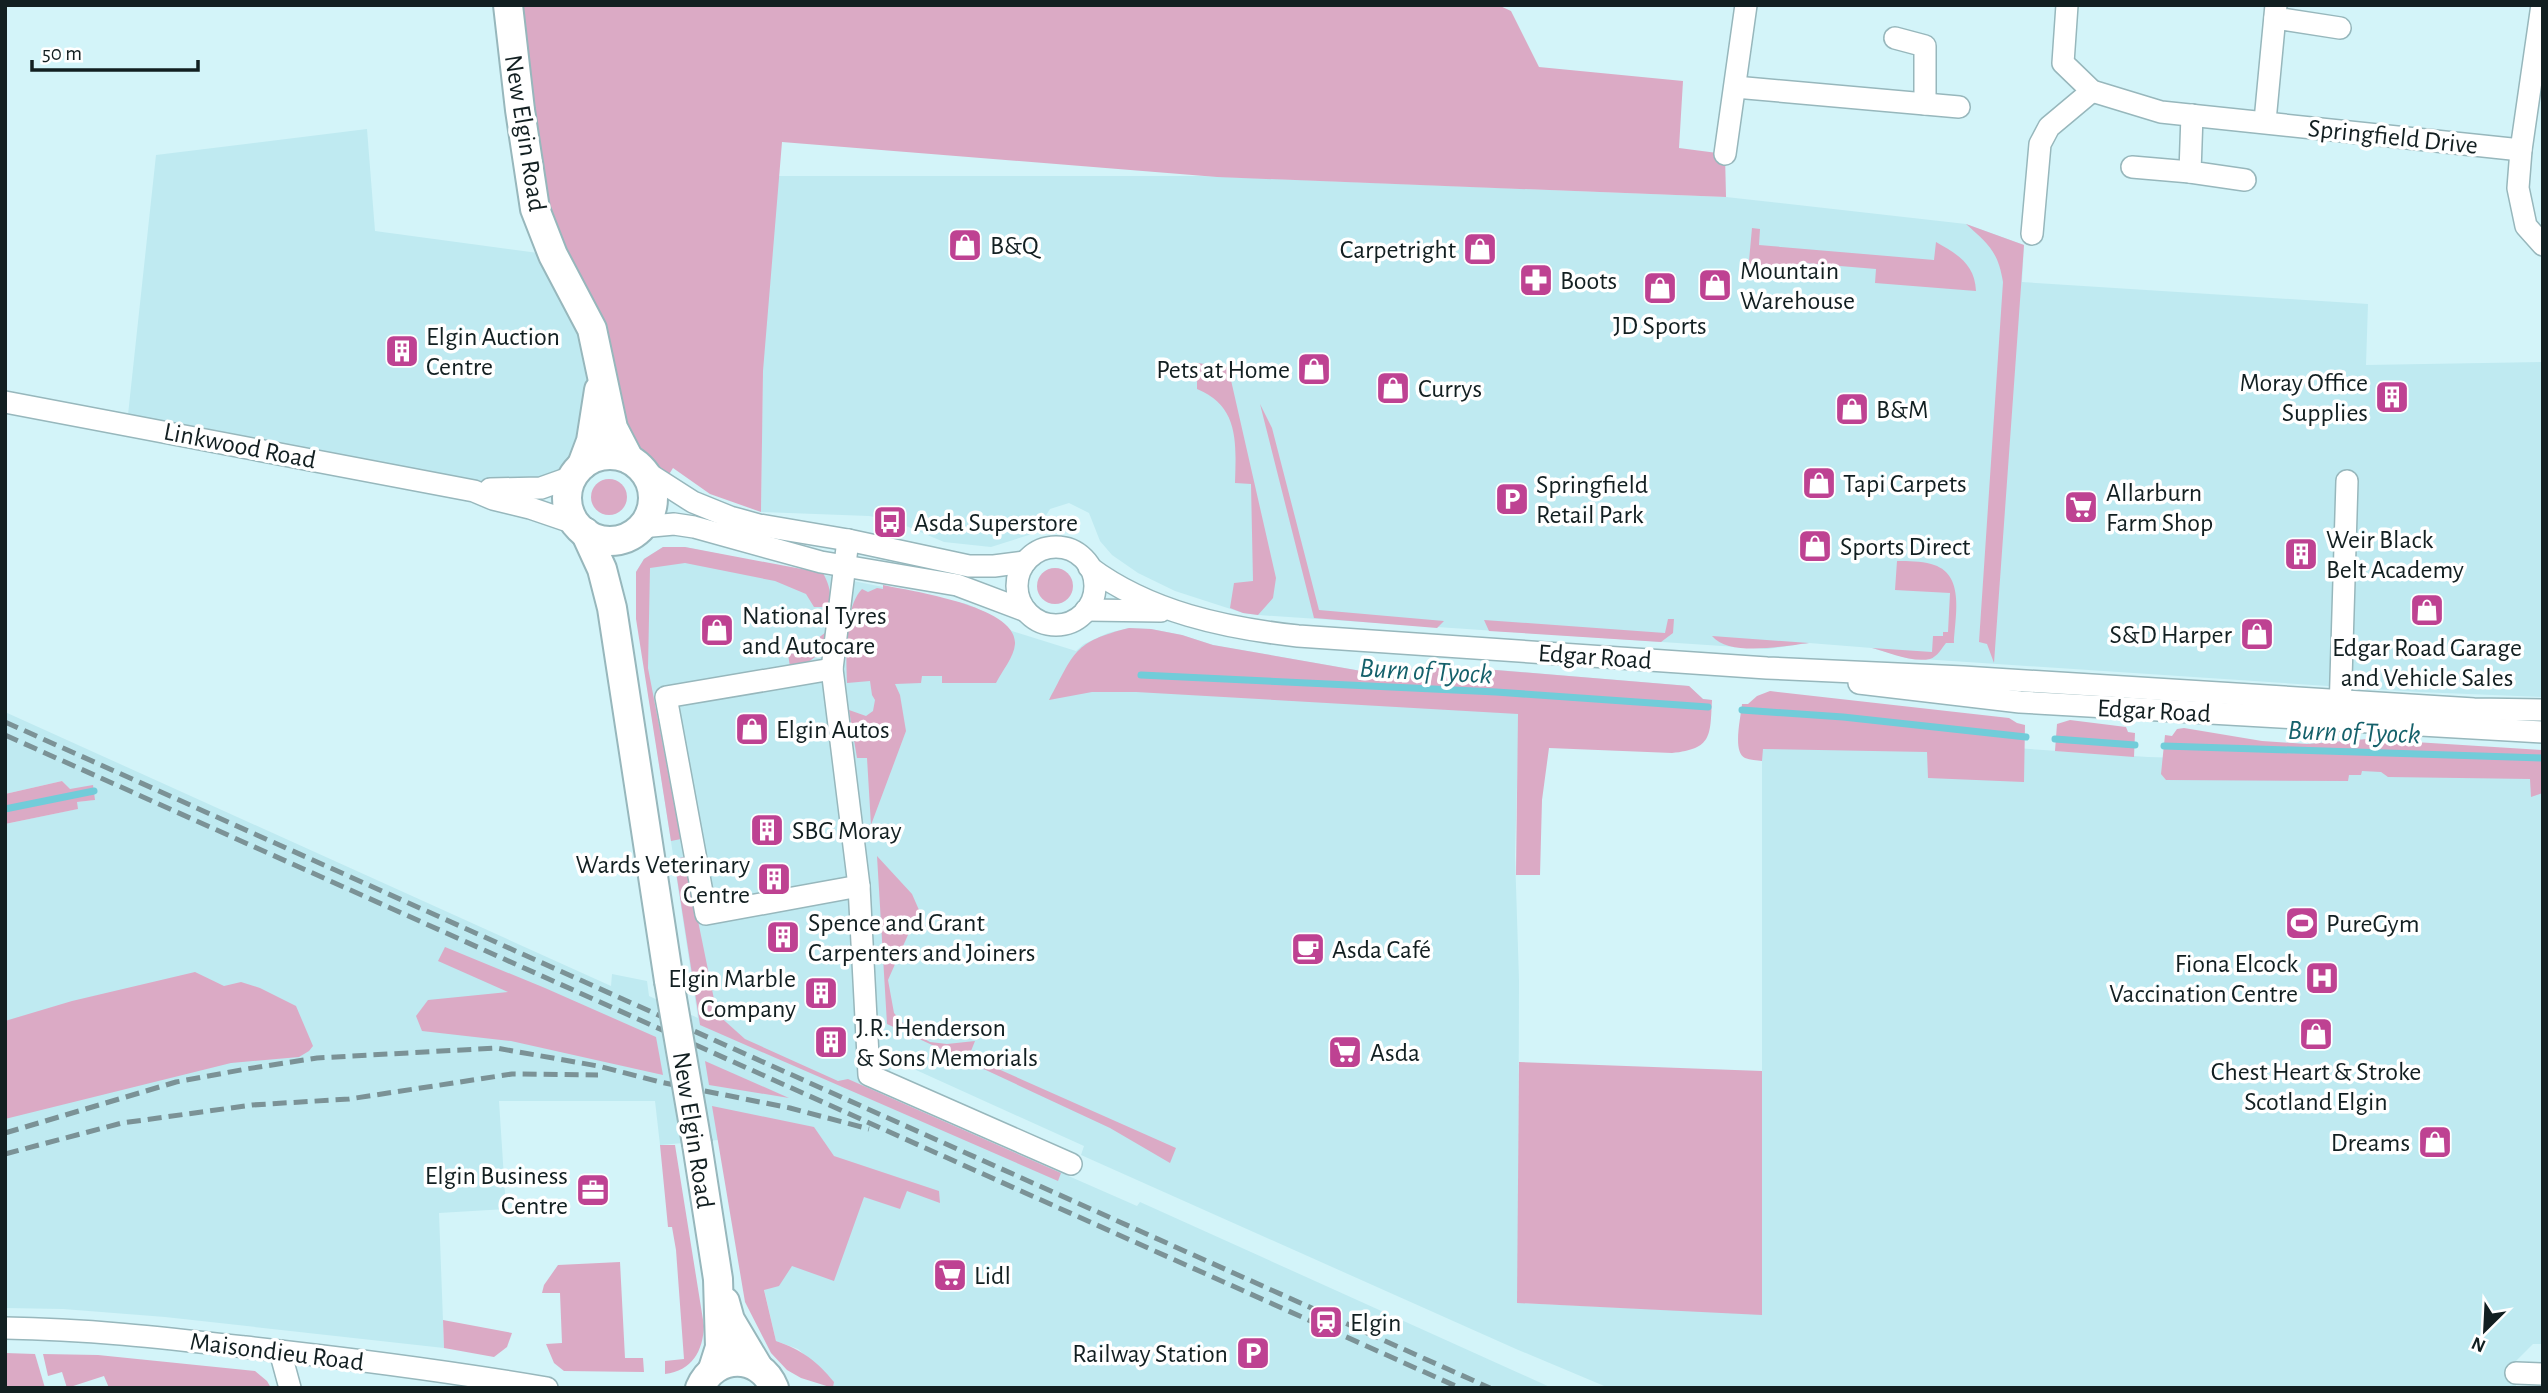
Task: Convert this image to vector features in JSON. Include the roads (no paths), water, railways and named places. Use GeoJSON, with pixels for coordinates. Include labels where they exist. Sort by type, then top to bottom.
{"type":"FeatureCollection","features":[{"type":"Feature","properties":{"kind":"main road","name":"New Elgin Road"},"geometry":{"type":"LineString","coordinates":[[508,5],[535,209],[553,255],[592,329],[613,428],[636,465]]}},
{"type":"Feature","properties":{"kind":"main road","name":"New Elgin Road"},"geometry":{"type":"LineString","coordinates":[[577,471],[594,426],[601,374]]}},
{"type":"Feature","properties":{"kind":"main road"},"geometry":{"type":"LineString","coordinates":[[602,455],[615,455],[636,465],[651,486],[651,512],[637,530],[611,541],[594,537],[581,528],[568,506],[568,491],[577,471],[602,455]]}},
{"type":"Feature","properties":{"kind":"main road","name":"New Elgin Road"},"geometry":{"type":"LineString","coordinates":[[581,528],[603,569],[612,608],[718,1279],[720,1347],[701,1380]]}},
{"type":"Feature","properties":{"kind":"main road","name":"New Elgin Road"},"geometry":{"type":"LineString","coordinates":[[612,608],[619,574],[637,530]]}},
{"type":"Feature","properties":{"kind":"main road","name":"New Elgin Road"},"geometry":{"type":"LineString","coordinates":[[718,1279],[730,1320],[766,1377]]}},
{"type":"Feature","properties":{"kind":"main road"},"geometry":{"type":"LineString","coordinates":[[701,1380],[731,1361],[750,1363],[766,1377]]}},
{"type":"Feature","properties":{"kind":"street"},"geometry":{"type":"LineString","coordinates":[[1725,154],[1746,5]]}},
{"type":"Feature","properties":{"kind":"street","name":"Springfield Drive"},"geometry":{"type":"LineString","coordinates":[[2067,5],[2063,63],[2092,91],[2161,113],[2265,121],[2521,150]]}},
{"type":"Feature","properties":{"kind":"street"},"geometry":{"type":"LineString","coordinates":[[2542,5],[2518,188],[2526,226],[2543,245]]}},
{"type":"Feature","properties":{"kind":"street"},"geometry":{"type":"LineString","coordinates":[[2265,121],[2275,11],[2340,28]]}},
{"type":"Feature","properties":{"kind":"street"},"geometry":{"type":"LineString","coordinates":[[1895,38],[1925,46],[1924,104]]}},
{"type":"Feature","properties":{"kind":"street"},"geometry":{"type":"LineString","coordinates":[[1735,87],[1959,107]]}},
{"type":"Feature","properties":{"kind":"street"},"geometry":{"type":"LineString","coordinates":[[2032,234],[2040,145],[2049,127],[2092,91]]}},
{"type":"Feature","properties":{"kind":"street"},"geometry":{"type":"LineString","coordinates":[[2190,172],[2192,115]]}},
{"type":"Feature","properties":{"kind":"street"},"geometry":{"type":"LineString","coordinates":[[2132,167],[2245,180]]}},
{"type":"Feature","properties":{"kind":"street","name":"Linkwood Road"},"geometry":{"type":"LineString","coordinates":[[5,402],[474,491],[493,499],[530,508],[581,528]]}},
{"type":"Feature","properties":{"kind":"street"},"geometry":{"type":"LineString","coordinates":[[636,465],[693,502],[759,525],[848,540],[969,566],[1025,562]]}},
{"type":"Feature","properties":{"kind":"street","name":"Linkwood Road"},"geometry":{"type":"LineString","coordinates":[[474,491],[541,488],[577,471]]}},
{"type":"Feature","properties":{"kind":"street"},"geometry":{"type":"LineString","coordinates":[[2340,711],[2347,481]]}},
{"type":"Feature","properties":{"kind":"street"},"geometry":{"type":"LineString","coordinates":[[637,530],[672,524],[694,527],[845,567],[957,585],[1026,611]]}},
{"type":"Feature","properties":{"kind":"street"},"geometry":{"type":"LineString","coordinates":[[848,540],[832,669],[859,886],[870,1075],[1071,1164]]}},
{"type":"Feature","properties":{"kind":"street"},"geometry":{"type":"LineString","coordinates":[[1053,547],[1066,548],[1078,554],[1089,567],[1095,589],[1086,610],[1077,618],[1055,625],[1034,618],[1020,601],[1017,578],[1025,562],[1040,550],[1053,547]]}},
{"type":"Feature","properties":{"kind":"street","name":"Edgar Road"},"geometry":{"type":"LineString","coordinates":[[1089,567],[1111,583],[1174,612],[1248,630],[1298,636],[1767,668],[1963,677],[2543,732]]}},
{"type":"Feature","properties":{"kind":"street","name":"Edgar Road"},"geometry":{"type":"LineString","coordinates":[[1086,610],[1174,612]]}},
{"type":"Feature","properties":{"kind":"street"},"geometry":{"type":"LineString","coordinates":[[832,669],[666,697],[706,914],[859,886]]}},
{"type":"Feature","properties":{"kind":"street","name":"Edgar Road"},"geometry":{"type":"LineString","coordinates":[[2340,711],[2543,710]]}},
{"type":"Feature","properties":{"kind":"street","name":"Maisondieu Road"},"geometry":{"type":"LineString","coordinates":[[5,1328],[143,1335],[423,1369],[547,1388]]}},
{"type":"Feature","properties":{"kind":"street"},"geometry":{"type":"LineString","coordinates":[[279,1351],[290,1388]]}},
{"type":"Feature","properties":{"kind":"street"},"geometry":{"type":"LineString","coordinates":[[2516,1373],[2543,1374]]}},
{"type":"Feature","properties":{"kind":"waterway","name":"Burn of Tyock"},"geometry":{"type":"LineString","coordinates":[[1141,675],[1496,692],[1708,707]]}},
{"type":"Feature","properties":{"kind":"waterway","name":"Burn of Tyock"},"geometry":{"type":"LineString","coordinates":[[1742,710],[1843,717],[2026,737]]}},
{"type":"Feature","properties":{"kind":"waterway","name":"Burn of Tyock"},"geometry":{"type":"LineString","coordinates":[[2055,739],[2135,745]]}},
{"type":"Feature","properties":{"kind":"waterway","name":"Burn of Tyock"},"geometry":{"type":"LineString","coordinates":[[2164,746],[2543,758]]}},
{"type":"Feature","properties":{"kind":"waterway","name":"Burn of Tyock"},"geometry":{"type":"LineString","coordinates":[[5,809],[94,791]]}},
{"type":"Feature","properties":{"kind":"railway"},"geometry":{"type":"LineString","coordinates":[[5,722],[1490,1388]]}},
{"type":"Feature","properties":{"kind":"railway"},"geometry":{"type":"LineString","coordinates":[[5,735],[1460,1388]]}},
{"type":"Feature","properties":{"kind":"railway"},"geometry":{"type":"LineString","coordinates":[[5,1133],[176,1082],[246,1069],[317,1058],[496,1048],[598,1066],[660,1082],[790,1108],[869,1129]]}},
{"type":"Feature","properties":{"kind":"railway"},"geometry":{"type":"LineString","coordinates":[[5,1154],[122,1123],[252,1105],[349,1099],[512,1074],[598,1075]]}},
{"type":"Feature","properties":{"kind":"place","name":"B&Q"},"geometry":{"type":"Point","coordinates":[965,245]}},
{"type":"Feature","properties":{"kind":"place","name":"Carpetright"},"geometry":{"type":"Point","coordinates":[1480,249]}},
{"type":"Feature","properties":{"kind":"place","name":"Boots"},"geometry":{"type":"Point","coordinates":[1536,280]}},
{"type":"Feature","properties":{"kind":"place","name":"Mountain Warehouse"},"geometry":{"type":"Point","coordinates":[1715,285]}},
{"type":"Feature","properties":{"kind":"place","name":"JD Sports"},"geometry":{"type":"Point","coordinates":[1660,288]}},
{"type":"Feature","properties":{"kind":"place","name":"Elgin Auction Centre"},"geometry":{"type":"Point","coordinates":[402,351]}},
{"type":"Feature","properties":{"kind":"place","name":"Pets at Home"},"geometry":{"type":"Point","coordinates":[1314,369]}},
{"type":"Feature","properties":{"kind":"place","name":"Currys"},"geometry":{"type":"Point","coordinates":[1393,388]}},
{"type":"Feature","properties":{"kind":"place","name":"Moray Office Supplies"},"geometry":{"type":"Point","coordinates":[2392,397]}},
{"type":"Feature","properties":{"kind":"place","name":"B&M"},"geometry":{"type":"Point","coordinates":[1852,409]}},
{"type":"Feature","properties":{"kind":"place","name":"Tapi Carpets"},"geometry":{"type":"Point","coordinates":[1819,483]}},
{"type":"Feature","properties":{"kind":"place","name":"Springfield Retail Park"},"geometry":{"type":"Point","coordinates":[1512,499]}},
{"type":"Feature","properties":{"kind":"place","name":"Allarburn Farm Shop"},"geometry":{"type":"Point","coordinates":[2081,507]}},
{"type":"Feature","properties":{"kind":"place","name":"Asda Superstore"},"geometry":{"type":"Point","coordinates":[890,522]}},
{"type":"Feature","properties":{"kind":"place","name":"Sports Direct"},"geometry":{"type":"Point","coordinates":[1815,546]}},
{"type":"Feature","properties":{"kind":"place","name":"Weir Black Belt Academy"},"geometry":{"type":"Point","coordinates":[2301,554]}},
{"type":"Feature","properties":{"kind":"place","name":"Edgar Road Garage and Vehicle Sales"},"geometry":{"type":"Point","coordinates":[2427,610]}},
{"type":"Feature","properties":{"kind":"place","name":"National Tyres and Autocare"},"geometry":{"type":"Point","coordinates":[717,630]}},
{"type":"Feature","properties":{"kind":"place","name":"S&D Harper"},"geometry":{"type":"Point","coordinates":[2257,634]}},
{"type":"Feature","properties":{"kind":"place","name":"Elgin Autos"},"geometry":{"type":"Point","coordinates":[752,729]}},
{"type":"Feature","properties":{"kind":"place","name":"SBG Moray"},"geometry":{"type":"Point","coordinates":[767,830]}},
{"type":"Feature","properties":{"kind":"place","name":"Wards Veterinary Centre"},"geometry":{"type":"Point","coordinates":[774,879]}},
{"type":"Feature","properties":{"kind":"place","name":"PureGym"},"geometry":{"type":"Point","coordinates":[2302,923]}},
{"type":"Feature","properties":{"kind":"place","name":"Spence and Grant Carpenters and Joiners"},"geometry":{"type":"Point","coordinates":[783,937]}},
{"type":"Feature","properties":{"kind":"place","name":"Asda Café"},"geometry":{"type":"Point","coordinates":[1308,949]}},
{"type":"Feature","properties":{"kind":"place","name":"Fiona Elcock Vaccination Centre"},"geometry":{"type":"Point","coordinates":[2322,978]}},
{"type":"Feature","properties":{"kind":"place","name":"Elgin Marble Company"},"geometry":{"type":"Point","coordinates":[821,993]}},
{"type":"Feature","properties":{"kind":"place","name":"Chest Heart & Stroke Scotland Elgin"},"geometry":{"type":"Point","coordinates":[2316,1034]}},
{"type":"Feature","properties":{"kind":"place","name":"J.R. Henderson & Sons Memorials"},"geometry":{"type":"Point","coordinates":[831,1042]}},
{"type":"Feature","properties":{"kind":"place","name":"Asda"},"geometry":{"type":"Point","coordinates":[1345,1052]}},
{"type":"Feature","properties":{"kind":"place","name":"Dreams"},"geometry":{"type":"Point","coordinates":[2435,1142]}},
{"type":"Feature","properties":{"kind":"place","name":"Elgin Business Centre"},"geometry":{"type":"Point","coordinates":[593,1190]}},
{"type":"Feature","properties":{"kind":"place","name":"Lidl"},"geometry":{"type":"Point","coordinates":[950,1275]}},
{"type":"Feature","properties":{"kind":"place","name":"Elgin"},"geometry":{"type":"Point","coordinates":[1326,1322]}},
{"type":"Feature","properties":{"kind":"place","name":"Railway Station"},"geometry":{"type":"Point","coordinates":[1253,1353]}}]}
